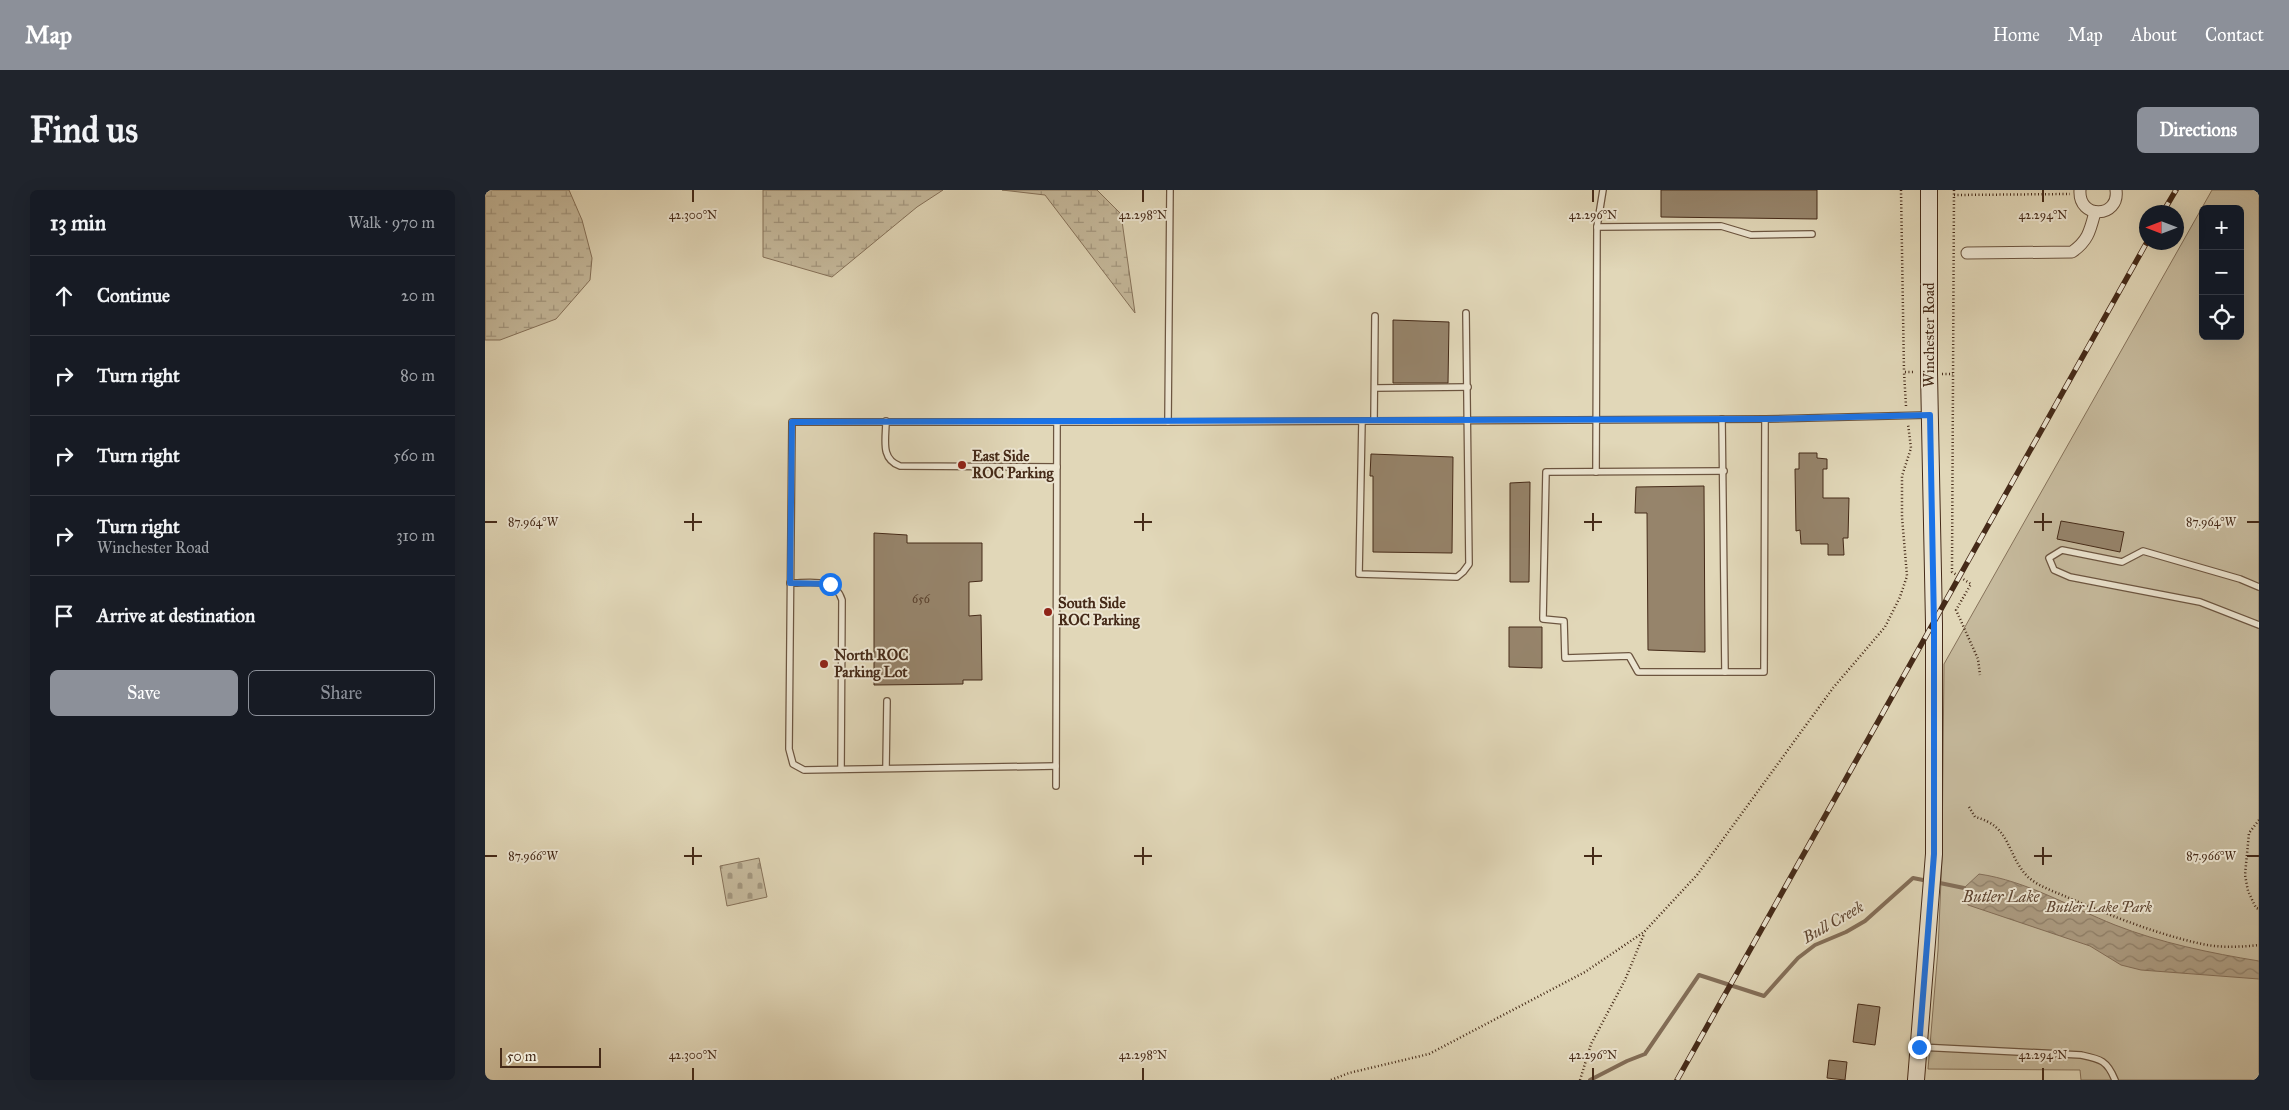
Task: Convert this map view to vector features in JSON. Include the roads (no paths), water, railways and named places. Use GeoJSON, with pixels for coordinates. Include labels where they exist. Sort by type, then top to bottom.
{"type":"FeatureCollection","features":[{"type":"Feature","properties":{"kind":"main road","name":"Winchester Road"},"geometry":{"type":"LineString","coordinates":[[1916,1080],[1934,854],[1934,624],[1929,373],[1929,190]]}},
{"type":"Feature","properties":{"kind":"street"},"geometry":{"type":"LineString","coordinates":[[2080,190],[2079,197],[2084,207],[2095,212],[2102,212],[2113,206],[2116,200],[2116,190]]}},
{"type":"Feature","properties":{"kind":"street"},"geometry":{"type":"LineString","coordinates":[[1967,253],[2072,252],[2082,245],[2089,232],[2095,212]]}},
{"type":"Feature","properties":{"kind":"lane"},"geometry":{"type":"LineString","coordinates":[[1168,422],[1170,190]]}},
{"type":"Feature","properties":{"kind":"lane"},"geometry":{"type":"LineString","coordinates":[[1596,472],[1597,227],[1603,190]]}},
{"type":"Feature","properties":{"kind":"lane"},"geometry":{"type":"LineString","coordinates":[[1597,227],[1721,226],[1751,235],[1812,234]]}},
{"type":"Feature","properties":{"kind":"lane"},"geometry":{"type":"LineString","coordinates":[[1363,421],[1359,574],[1457,577],[1469,564],[1466,313]]}},
{"type":"Feature","properties":{"kind":"lane"},"geometry":{"type":"LineString","coordinates":[[1374,420],[1375,316]]}},
{"type":"Feature","properties":{"kind":"lane"},"geometry":{"type":"LineString","coordinates":[[1375,388],[1467,387]]}},
{"type":"Feature","properties":{"kind":"lane"},"geometry":{"type":"LineString","coordinates":[[1056,766],[804,770],[793,764],[789,749],[792,422],[1765,419],[1907,414],[1930,415]]}},
{"type":"Feature","properties":{"kind":"lane"},"geometry":{"type":"LineString","coordinates":[[1721,419],[1725,672]]}},
{"type":"Feature","properties":{"kind":"lane"},"geometry":{"type":"LineString","coordinates":[[1723,470],[1546,472],[1543,619],[1564,620],[1565,658],[1629,656],[1638,672],[1764,672],[1765,419]]}},
{"type":"Feature","properties":{"kind":"lane"},"geometry":{"type":"LineString","coordinates":[[886,422],[887,457],[892,463],[900,466],[1057,466]]}},
{"type":"Feature","properties":{"kind":"lane"},"geometry":{"type":"LineString","coordinates":[[1056,786],[1057,422]]}},
{"type":"Feature","properties":{"kind":"lane"},"geometry":{"type":"LineString","coordinates":[[2259,587],[2240,579],[2143,551],[2122,562],[2062,550],[2049,558],[2055,570],[2070,577],[2200,602],[2259,625]]}},
{"type":"Feature","properties":{"kind":"lane"},"geometry":{"type":"LineString","coordinates":[[790,583],[830,584],[839,591],[842,600],[841,769]]}},
{"type":"Feature","properties":{"kind":"lane"},"geometry":{"type":"LineString","coordinates":[[886,768],[887,701]]}},
{"type":"Feature","properties":{"kind":"lane"},"geometry":{"type":"LineString","coordinates":[[1919,1047],[2081,1055],[2102,1060],[2109,1068],[2115,1080]]}},
{"type":"Feature","properties":{"kind":"water","name":"Butler Lake"},"geometry":{"type":"Polygon","coordinates":[[[1979,874],[1997,877],[2031,888],[2115,925],[2150,937],[2204,951],[2259,961],[2259,979],[2141,970],[2121,965],[2090,946],[1968,905],[1964,888],[1979,874]]]}},
{"type":"Feature","properties":{"kind":"waterway","name":"Bull Creek"},"geometry":{"type":"LineString","coordinates":[[1590,1080],[1645,1054],[1699,975],[1764,996],[1798,958],[1815,945],[1846,932],[1865,921],[1913,878],[1928,881]]}},
{"type":"Feature","properties":{"kind":"waterway","name":"Bull Creek"},"geometry":{"type":"LineString","coordinates":[[1935,882],[1964,888]]}},
{"type":"Feature","properties":{"kind":"railway"},"geometry":{"type":"LineString","coordinates":[[2167,205],[2176,190]]}},
{"type":"Feature","properties":{"kind":"railway"},"geometry":{"type":"LineString","coordinates":[[1677,1080],[2143,250]]}},
{"type":"Feature","properties":{"kind":"place","name":"East Side ROC Parking"},"geometry":{"type":"Point","coordinates":[962,465]}},
{"type":"Feature","properties":{"kind":"place","name":"South Side ROC Parking"},"geometry":{"type":"Point","coordinates":[1048,612]}},
{"type":"Feature","properties":{"kind":"place","name":"North ROC Parking Lot"},"geometry":{"type":"Point","coordinates":[824,664]}},
{"type":"Feature","properties":{"kind":"park label","name":"Butler Lake Park"},"geometry":{"type":"Point","coordinates":[2099,907]}}]}
